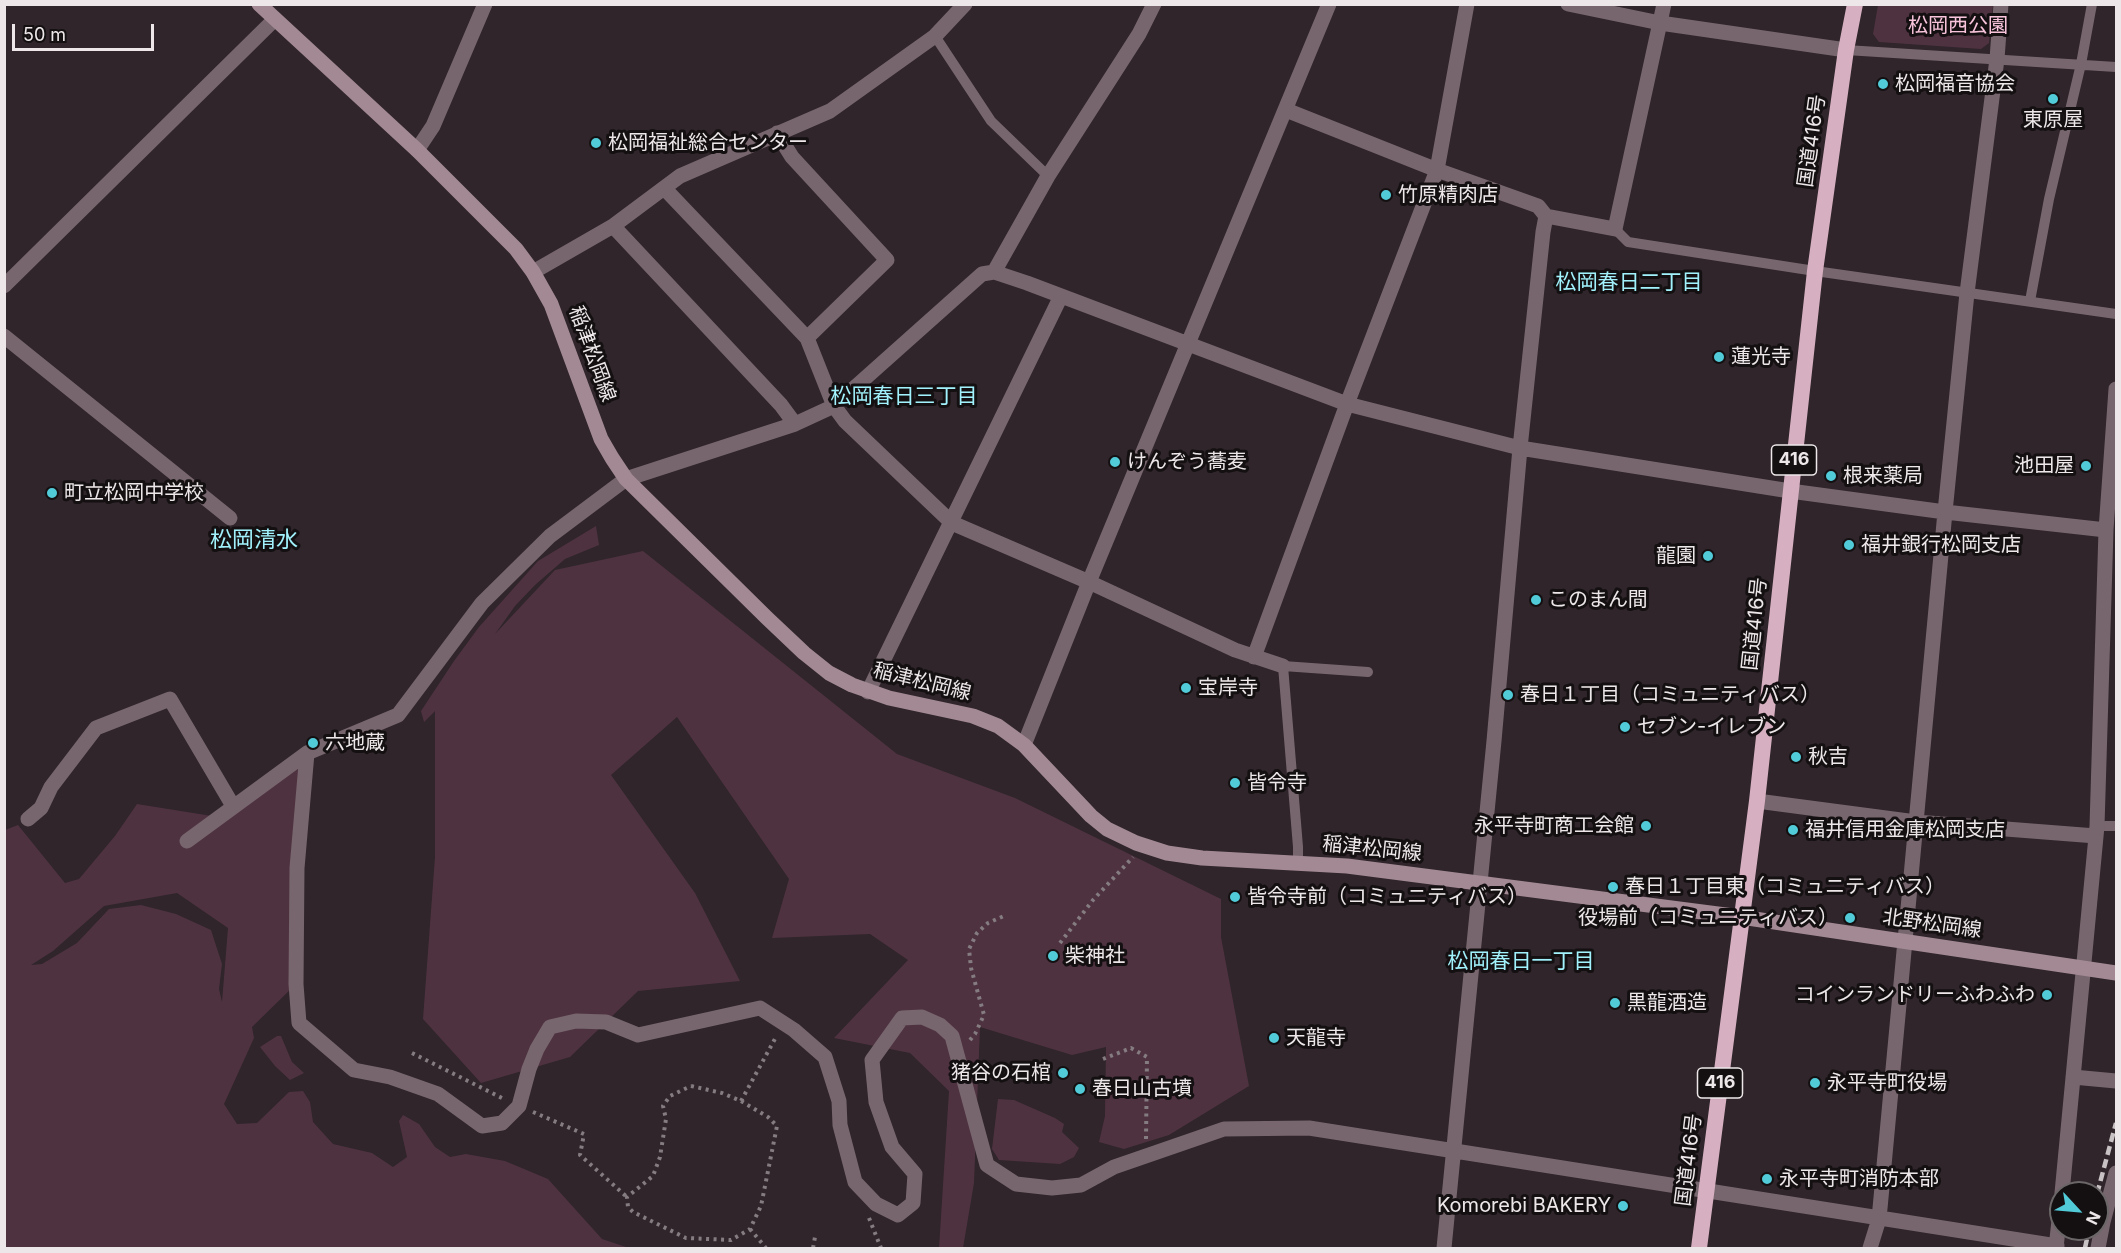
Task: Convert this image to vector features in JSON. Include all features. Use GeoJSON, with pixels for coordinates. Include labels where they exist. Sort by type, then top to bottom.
{"type":"FeatureCollection","features":[{"type":"Feature","properties":{"kind":"highway","name":"国道416号"},"geometry":{"type":"LineString","coordinates":[[1699,1248],[1757,801],[1815,271],[1846,50],[1855,4]]}},
{"type":"Feature","properties":{"kind":"main road","name":"稲津松岡線"},"geometry":{"type":"LineString","coordinates":[[259,4],[417,150],[516,249],[533,272],[551,304],[601,439],[626,479],[804,653],[829,673],[868,692],[974,716],[998,726],[1024,745],[1090,816],[1107,829],[1144,846],[1167,853],[1203,858],[1347,866],[1741,917]]}},
{"type":"Feature","properties":{"kind":"main road","name":"北野松岡線"},"geometry":{"type":"LineString","coordinates":[[1741,917],[2116,973]]}},
{"type":"Feature","properties":{"kind":"street"},"geometry":{"type":"LineString","coordinates":[[417,150],[434,126],[485,4]]}},
{"type":"Feature","properties":{"kind":"street"},"geometry":{"type":"LineString","coordinates":[[533,272],[613,226],[680,176],[830,111],[935,36],[964,4]]}},
{"type":"Feature","properties":{"kind":"street"},"geometry":{"type":"LineString","coordinates":[[994,272],[1048,176],[1139,34],[1154,4]]}},
{"type":"Feature","properties":{"kind":"street"},"geometry":{"type":"LineString","coordinates":[[1024,745],[1089,582],[1329,4]]}},
{"type":"Feature","properties":{"kind":"street"},"geometry":{"type":"LineString","coordinates":[[1254,657],[1347,404],[1437,170],[1467,4]]}},
{"type":"Feature","properties":{"kind":"street"},"geometry":{"type":"LineString","coordinates":[[1568,4],[1660,23],[1846,50]]}},
{"type":"Feature","properties":{"kind":"street"},"geometry":{"type":"LineString","coordinates":[[1286,110],[1437,170],[1538,206],[1546,216],[1615,229],[1664,4]]}},
{"type":"Feature","properties":{"kind":"street"},"geometry":{"type":"LineString","coordinates":[[1870,1248],[1879,1219],[1945,512],[1967,293],[1997,59],[2001,4]]}},
{"type":"Feature","properties":{"kind":"street"},"geometry":{"type":"LineString","coordinates":[[4,286],[275,19]]}},
{"type":"Feature","properties":{"kind":"street"},"geometry":{"type":"LineString","coordinates":[[777,133],[792,157],[887,260],[807,338]]}},
{"type":"Feature","properties":{"kind":"street"},"geometry":{"type":"LineString","coordinates":[[665,189],[807,338],[834,406],[845,421],[952,523],[1089,582],[1235,650],[1283,666]]}},
{"type":"Feature","properties":{"kind":"street"},"geometry":{"type":"LineString","coordinates":[[1444,1248],[1520,448],[1546,216]]}},
{"type":"Feature","properties":{"kind":"street"},"geometry":{"type":"LineString","coordinates":[[613,226],[781,405],[795,424]]}},
{"type":"Feature","properties":{"kind":"street"},"geometry":{"type":"LineString","coordinates":[[187,841],[307,753],[398,715],[482,603],[550,536],[626,479],[795,424],[834,406],[982,274],[994,272],[1347,404],[1520,448],[1790,491],[1945,512],[2106,530]]}},
{"type":"Feature","properties":{"kind":"street"},"geometry":{"type":"LineString","coordinates":[[868,692],[1061,296]]}},
{"type":"Feature","properties":{"kind":"street"},"geometry":{"type":"LineString","coordinates":[[4,336],[231,518]]}},
{"type":"Feature","properties":{"kind":"street"},"geometry":{"type":"LineString","coordinates":[[2063,1181],[2097,831],[2111,565],[2106,530],[2114,472],[2116,389]]}},
{"type":"Feature","properties":{"kind":"street"},"geometry":{"type":"LineString","coordinates":[[27,819],[41,808],[51,787],[96,728],[170,699],[233,806]]}},
{"type":"Feature","properties":{"kind":"street"},"geometry":{"type":"LineString","coordinates":[[307,753],[297,868],[296,984],[299,1023],[354,1070],[390,1077],[438,1094],[482,1126],[502,1123],[519,1106],[529,1069],[550,1026],[576,1021],[606,1022],[638,1035],[760,1008],[784,1023],[825,1057],[839,1101],[840,1125],[855,1182],[876,1204],[898,1215],[913,1203],[915,1174],[892,1147],[876,1102],[872,1060],[902,1018],[922,1017],[940,1025],[952,1036],[987,1165],[1016,1184],[1052,1188],[1081,1185],[1114,1167],[1224,1129],[1309,1128],[2057,1247]]}},
{"type":"Feature","properties":{"kind":"street"},"geometry":{"type":"LineString","coordinates":[[1757,801],[1916,822],[2097,831]]}},
{"type":"Feature","properties":{"kind":"street"},"geometry":{"type":"LineString","coordinates":[[2073,1077],[2116,1081]]}},
{"type":"Feature","properties":{"kind":"street"},"geometry":{"type":"LineString","coordinates":[[2098,1248],[2110,1223],[2116,1173]]}},
{"type":"Feature","properties":{"kind":"lane"},"geometry":{"type":"LineString","coordinates":[[2030,301],[2049,199],[2081,64],[2092,4]]}},
{"type":"Feature","properties":{"kind":"lane"},"geometry":{"type":"LineString","coordinates":[[935,36],[991,121],[1048,176]]}},
{"type":"Feature","properties":{"kind":"lane"},"geometry":{"type":"LineString","coordinates":[[1846,50],[2116,66]]}},
{"type":"Feature","properties":{"kind":"lane"},"geometry":{"type":"LineString","coordinates":[[1615,229],[1628,242],[2116,314]]}},
{"type":"Feature","properties":{"kind":"lane"},"geometry":{"type":"LineString","coordinates":[[1298,864],[1283,666],[1368,672]]}},
{"type":"Feature","properties":{"kind":"lane"},"geometry":{"type":"LineString","coordinates":[[2097,831],[2116,826]]}},
{"type":"Feature","properties":{"kind":"path"},"geometry":{"type":"LineString","coordinates":[[1060,943],[1093,900],[1144,846]]}},
{"type":"Feature","properties":{"kind":"path"},"geometry":{"type":"LineString","coordinates":[[955,1049],[975,1034],[984,1015],[971,968],[969,949],[977,933],[988,923],[1006,915]]}},
{"type":"Feature","properties":{"kind":"path"},"geometry":{"type":"LineString","coordinates":[[741,1101],[784,1023]]}},
{"type":"Feature","properties":{"kind":"path"},"geometry":{"type":"LineString","coordinates":[[1103,1059],[1131,1048],[1147,1057],[1146,1156]]}},
{"type":"Feature","properties":{"kind":"path"},"geometry":{"type":"LineString","coordinates":[[412,1053],[519,1106],[584,1134],[580,1155],[627,1197],[628,1207],[633,1212],[686,1238],[731,1240],[750,1229],[761,1206],[777,1126],[768,1117],[741,1101],[722,1093],[691,1086],[670,1096],[663,1106],[666,1119],[660,1157],[653,1176],[627,1197]]}},
{"type":"Feature","properties":{"kind":"path"},"geometry":{"type":"LineString","coordinates":[[750,1229],[766,1248]]}},
{"type":"Feature","properties":{"kind":"path"},"geometry":{"type":"LineString","coordinates":[[813,1248],[815,1237]]}},
{"type":"Feature","properties":{"kind":"green space","name":"松岡西公園"},"geometry":{"type":"Polygon","coordinates":[[[1878,5],[1993,5],[1989,43],[1981,49],[1879,42],[1873,34],[1878,5]]]}},
{"type":"Feature","properties":{"kind":"green space"},"geometry":{"type":"Polygon","coordinates":[[[596,526],[599,545],[565,559],[515,606],[495,634],[555,570],[643,551],[897,754],[1015,798],[1221,899],[1221,937],[1249,1086],[1169,1135],[1124,1149],[1099,1142],[1105,1116],[1106,1047],[1072,1055],[980,1027],[974,1183],[963,1248],[939,1248],[949,1091],[910,1053],[834,1038],[908,960],[870,934],[772,938],[789,879],[677,717],[611,775],[695,893],[740,981],[638,991],[570,1057],[481,1083],[423,1019],[435,857],[435,711],[424,722],[421,711],[479,627],[538,561],[596,526]]]}},
{"type":"Feature","properties":{"kind":"green space"},"geometry":{"type":"Polygon","coordinates":[[[307,753],[296,984],[252,1027],[254,1038],[224,1104],[237,1124],[257,1123],[289,1092],[303,1091],[310,1102],[313,1122],[333,1144],[372,1153],[393,1167],[407,1157],[399,1121],[403,1115],[419,1124],[435,1147],[450,1157],[466,1154],[505,1161],[548,1179],[602,1239],[629,1248],[5,1248],[5,830],[18,825],[65,883],[79,879],[115,836],[137,804],[218,817],[307,753]],[[177,893],[104,906],[53,951],[31,965],[42,964],[77,943],[109,909],[141,905],[176,914],[211,930],[222,964],[219,989],[222,1002],[228,928],[177,893]]]}},
{"type":"Feature","properties":{"kind":"green space"},"geometry":{"type":"Polygon","coordinates":[[[277,1036],[281,1036],[292,1062],[304,1073],[290,1080],[260,1047],[277,1036]]]}},
{"type":"Feature","properties":{"kind":"green space"},"geometry":{"type":"Polygon","coordinates":[[[998,1099],[1014,1100],[1064,1124],[1062,1132],[1079,1148],[1074,1157],[1060,1164],[999,1160],[992,1149],[998,1099]]]}},
{"type":"Feature","properties":{"kind":"railway"},"geometry":{"type":"LineString","coordinates":[[2100,1181],[2116,1123]]}},
{"type":"Feature","properties":{"kind":"railway"},"geometry":{"type":"LineString","coordinates":[[2085,1248],[2086,1241]]}},
{"type":"Feature","properties":{"kind":"place","name":"松岡福音協会"},"geometry":{"type":"Point","coordinates":[1883,84]}},
{"type":"Feature","properties":{"kind":"place","name":"東原屋"},"geometry":{"type":"Point","coordinates":[2053,99]}},
{"type":"Feature","properties":{"kind":"place","name":"松岡福祉総合センター"},"geometry":{"type":"Point","coordinates":[596,143]}},
{"type":"Feature","properties":{"kind":"place","name":"竹原精肉店"},"geometry":{"type":"Point","coordinates":[1386,195]}},
{"type":"Feature","properties":{"kind":"place","name":"蓮光寺"},"geometry":{"type":"Point","coordinates":[1719,357]}},
{"type":"Feature","properties":{"kind":"place","name":"けんぞう蕎麦"},"geometry":{"type":"Point","coordinates":[1115,462]}},
{"type":"Feature","properties":{"kind":"place","name":"池田屋"},"geometry":{"type":"Point","coordinates":[2086,466]}},
{"type":"Feature","properties":{"kind":"place","name":"根来薬局"},"geometry":{"type":"Point","coordinates":[1831,476]}},
{"type":"Feature","properties":{"kind":"place","name":"町立松岡中学校"},"geometry":{"type":"Point","coordinates":[52,493]}},
{"type":"Feature","properties":{"kind":"place","name":"福井銀行松岡支店"},"geometry":{"type":"Point","coordinates":[1849,545]}},
{"type":"Feature","properties":{"kind":"place","name":"龍園"},"geometry":{"type":"Point","coordinates":[1708,556]}},
{"type":"Feature","properties":{"kind":"place","name":"このまん間"},"geometry":{"type":"Point","coordinates":[1536,600]}},
{"type":"Feature","properties":{"kind":"place","name":"宝岸寺"},"geometry":{"type":"Point","coordinates":[1186,688]}},
{"type":"Feature","properties":{"kind":"place","name":"春日１丁目（コミュニティバス）"},"geometry":{"type":"Point","coordinates":[1508,695]}},
{"type":"Feature","properties":{"kind":"place","name":"セブン-イレブン"},"geometry":{"type":"Point","coordinates":[1625,727]}},
{"type":"Feature","properties":{"kind":"place","name":"六地蔵"},"geometry":{"type":"Point","coordinates":[313,743]}},
{"type":"Feature","properties":{"kind":"place","name":"秋吉"},"geometry":{"type":"Point","coordinates":[1796,757]}},
{"type":"Feature","properties":{"kind":"place","name":"皆令寺"},"geometry":{"type":"Point","coordinates":[1235,783]}},
{"type":"Feature","properties":{"kind":"place","name":"永平寺町商工会館"},"geometry":{"type":"Point","coordinates":[1646,826]}},
{"type":"Feature","properties":{"kind":"place","name":"福井信用金庫松岡支店"},"geometry":{"type":"Point","coordinates":[1793,830]}},
{"type":"Feature","properties":{"kind":"place","name":"春日１丁目東（コミュニティバス）"},"geometry":{"type":"Point","coordinates":[1613,887]}},
{"type":"Feature","properties":{"kind":"place","name":"皆令寺前（コミュニティバス）"},"geometry":{"type":"Point","coordinates":[1235,897]}},
{"type":"Feature","properties":{"kind":"place","name":"役場前（コミュニティバス）"},"geometry":{"type":"Point","coordinates":[1850,918]}},
{"type":"Feature","properties":{"kind":"place","name":"柴神社"},"geometry":{"type":"Point","coordinates":[1053,956]}},
{"type":"Feature","properties":{"kind":"place","name":"コインランドリーふわふわ"},"geometry":{"type":"Point","coordinates":[2047,995]}},
{"type":"Feature","properties":{"kind":"place","name":"黒龍酒造"},"geometry":{"type":"Point","coordinates":[1615,1003]}},
{"type":"Feature","properties":{"kind":"place","name":"天龍寺"},"geometry":{"type":"Point","coordinates":[1274,1038]}},
{"type":"Feature","properties":{"kind":"place","name":"猪谷の石棺"},"geometry":{"type":"Point","coordinates":[1063,1073]}},
{"type":"Feature","properties":{"kind":"place","name":"永平寺町役場"},"geometry":{"type":"Point","coordinates":[1815,1083]}},
{"type":"Feature","properties":{"kind":"place","name":"春日山古墳"},"geometry":{"type":"Point","coordinates":[1080,1089]}},
{"type":"Feature","properties":{"kind":"place","name":"永平寺町消防本部"},"geometry":{"type":"Point","coordinates":[1767,1179]}},
{"type":"Feature","properties":{"kind":"place","name":"Komorebi BAKERY"},"geometry":{"type":"Point","coordinates":[1623,1206]}},
{"type":"Feature","properties":{"kind":"district","name":"松岡春日二丁目"},"geometry":{"type":"Point","coordinates":[1629,283]}},
{"type":"Feature","properties":{"kind":"district","name":"松岡春日三丁目"},"geometry":{"type":"Point","coordinates":[904,397]}},
{"type":"Feature","properties":{"kind":"district","name":"松岡清水"},"geometry":{"type":"Point","coordinates":[254,540]}},
{"type":"Feature","properties":{"kind":"district","name":"松岡春日一丁目"},"geometry":{"type":"Point","coordinates":[1521,962]}}]}
